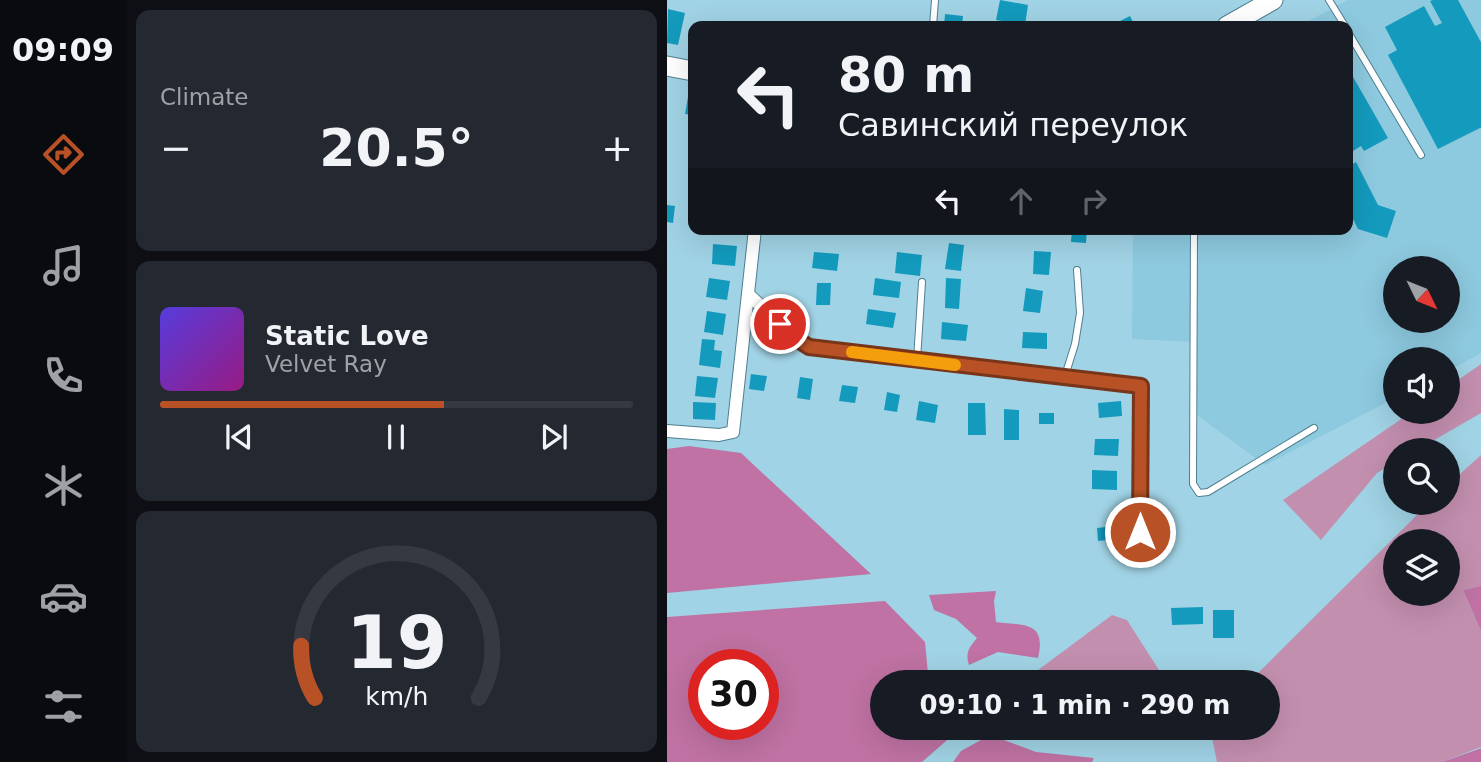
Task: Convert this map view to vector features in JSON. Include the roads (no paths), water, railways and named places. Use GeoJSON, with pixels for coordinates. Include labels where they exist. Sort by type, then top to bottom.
{"type":"FeatureCollection","features":[{"type":"Feature","properties":{"kind":"main road"},"geometry":{"type":"LineString","coordinates":[[1240,21],[1273,0]]}},
{"type":"Feature","properties":{"kind":"main road"},"geometry":{"type":"LineString","coordinates":[[667,66],[688,70]]}},
{"type":"Feature","properties":{"kind":"street"},"geometry":{"type":"LineString","coordinates":[[667,431],[719,435],[733,432],[754,235]]}},
{"type":"Feature","properties":{"kind":"street"},"geometry":{"type":"LineString","coordinates":[[749,295],[795,338],[809,347],[1141,386],[1140,532]]}},
{"type":"Feature","properties":{"kind":"lane"},"geometry":{"type":"LineString","coordinates":[[933,21],[935,0]]}},
{"type":"Feature","properties":{"kind":"lane"},"geometry":{"type":"LineString","coordinates":[[1329,0],[1342,21]]}},
{"type":"Feature","properties":{"kind":"lane"},"geometry":{"type":"LineString","coordinates":[[1353,40],[1421,155]]}},
{"type":"Feature","properties":{"kind":"lane"},"geometry":{"type":"LineString","coordinates":[[1194,235],[1193,484],[1200,493],[1208,492],[1314,428]]}},
{"type":"Feature","properties":{"kind":"lane"},"geometry":{"type":"LineString","coordinates":[[1065,378],[1080,313],[1077,270]]}},
{"type":"Feature","properties":{"kind":"lane"},"geometry":{"type":"LineString","coordinates":[[917,360],[922,282]]}}]}
